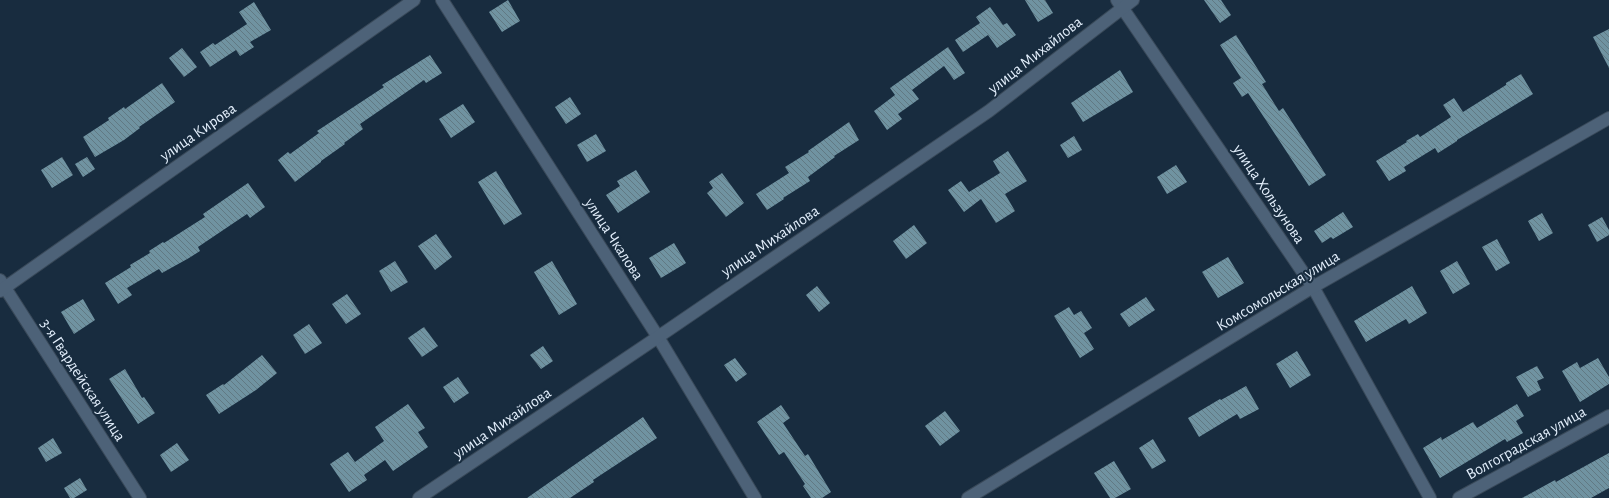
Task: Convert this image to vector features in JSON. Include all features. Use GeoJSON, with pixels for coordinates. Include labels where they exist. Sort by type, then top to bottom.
{"type":"FeatureCollection","features":[{"type":"Feature","properties":{"kind":"street","name":"улица Кирова"},"geometry":{"type":"LineString","coordinates":[[2,286],[414,0]]}},
{"type":"Feature","properties":{"kind":"street","name":"улица Чкалова"},"geometry":{"type":"LineString","coordinates":[[442,0],[658,337],[755,498]]}},
{"type":"Feature","properties":{"kind":"street","name":"улица Михайлова"},"geometry":{"type":"LineString","coordinates":[[419,498],[989,111],[1119,4],[1133,0]]}},
{"type":"Feature","properties":{"kind":"street","name":"улица Хользунова"},"geometry":{"type":"LineString","coordinates":[[1119,4],[1313,287],[1430,498]]}},
{"type":"Feature","properties":{"kind":"street","name":"Комсомольская улица"},"geometry":{"type":"LineString","coordinates":[[968,498],[1313,287],[1609,118]]}},
{"type":"Feature","properties":{"kind":"street","name":"3-я Гвардейская улица"},"geometry":{"type":"LineString","coordinates":[[2,286],[140,498]]}},
{"type":"Feature","properties":{"kind":"street","name":"Волгоградская улица"},"geometry":{"type":"LineString","coordinates":[[1459,498],[1609,416]]}},
{"type":"Feature","properties":{"kind":"building"},"geometry":{"type":"Polygon","coordinates":[[[508,0],[520,21],[502,32],[489,12],[508,0]]]}},
{"type":"Feature","properties":{"kind":"building"},"geometry":{"type":"Polygon","coordinates":[[[1025,0],[1045,0],[1053,13],[1038,22],[1025,0]]]}},
{"type":"Feature","properties":{"kind":"building"},"geometry":{"type":"Polygon","coordinates":[[[1204,0],[1221,0],[1231,15],[1220,23],[1204,0]]]}},
{"type":"Feature","properties":{"kind":"building"},"geometry":{"type":"Polygon","coordinates":[[[254,2],[271,30],[250,42],[254,47],[240,56],[236,50],[210,67],[200,52],[213,43],[215,45],[247,24],[239,12],[254,2]]]}},
{"type":"Feature","properties":{"kind":"building"},"geometry":{"type":"Polygon","coordinates":[[[990,7],[1003,25],[1007,23],[1016,35],[997,48],[988,35],[963,52],[955,40],[980,23],[976,17],[990,7]]]}},
{"type":"Feature","properties":{"kind":"building"},"geometry":{"type":"Polygon","coordinates":[[[1609,29],[1609,68],[1593,37],[1609,29]]]}},
{"type":"Feature","properties":{"kind":"building"},"geometry":{"type":"Polygon","coordinates":[[[1236,35],[1266,82],[1262,84],[1279,111],[1283,108],[1326,175],[1309,186],[1248,93],[1242,97],[1233,83],[1241,78],[1220,45],[1236,35]]]}},
{"type":"Feature","properties":{"kind":"building"},"geometry":{"type":"Polygon","coordinates":[[[948,47],[965,73],[954,80],[944,66],[912,90],[919,99],[898,114],[902,119],[887,130],[874,111],[895,95],[890,88],[948,47]]]}},
{"type":"Feature","properties":{"kind":"building"},"geometry":{"type":"Polygon","coordinates":[[[182,48],[197,67],[184,77],[169,58],[182,48]]]}},
{"type":"Feature","properties":{"kind":"building"},"geometry":{"type":"Polygon","coordinates":[[[430,55],[442,73],[426,83],[424,80],[360,124],[363,129],[295,182],[278,160],[288,152],[290,154],[319,133],[317,131],[384,87],[382,85],[430,55]]]}},
{"type":"Feature","properties":{"kind":"building"},"geometry":{"type":"Polygon","coordinates":[[[1120,70],[1133,92],[1083,122],[1071,103],[1120,70]]]}},
{"type":"Feature","properties":{"kind":"building"},"geometry":{"type":"Polygon","coordinates":[[[1521,74],[1533,94],[1438,153],[1435,148],[1404,167],[1406,171],[1389,181],[1376,161],[1407,142],[1406,141],[1418,134],[1420,137],[1451,117],[1443,105],[1454,98],[1463,112],[1521,74]]]}},
{"type":"Feature","properties":{"kind":"building"},"geometry":{"type":"Polygon","coordinates":[[[162,83],[175,102],[139,127],[140,128],[124,140],[95,157],[83,137],[109,120],[108,118],[124,107],[125,109],[162,83]]]}},
{"type":"Feature","properties":{"kind":"building"},"geometry":{"type":"Polygon","coordinates":[[[570,97],[581,114],[566,124],[555,107],[570,97]]]}},
{"type":"Feature","properties":{"kind":"building"},"geometry":{"type":"Polygon","coordinates":[[[463,104],[475,122],[451,138],[439,119],[463,104]]]}},
{"type":"Feature","properties":{"kind":"building"},"geometry":{"type":"Polygon","coordinates":[[[849,122],[859,140],[834,156],[835,157],[808,177],[810,181],[767,210],[756,194],[789,173],[785,167],[809,152],[808,151],[849,122]]]}},
{"type":"Feature","properties":{"kind":"building"},"geometry":{"type":"Polygon","coordinates":[[[596,134],[606,151],[587,162],[577,145],[596,134]]]}},
{"type":"Feature","properties":{"kind":"building"},"geometry":{"type":"Polygon","coordinates":[[[1074,136],[1082,150],[1068,158],[1060,145],[1074,136]]]}},
{"type":"Feature","properties":{"kind":"building"},"geometry":{"type":"Polygon","coordinates":[[[1008,151],[1027,181],[1005,194],[1015,211],[996,223],[981,199],[964,212],[948,190],[961,181],[969,192],[1000,173],[993,161],[1008,151]]]}},
{"type":"Feature","properties":{"kind":"building"},"geometry":{"type":"Polygon","coordinates":[[[62,157],[73,175],[52,188],[41,170],[62,157]]]}},
{"type":"Feature","properties":{"kind":"building"},"geometry":{"type":"Polygon","coordinates":[[[87,157],[95,169],[83,177],[75,164],[87,157]]]}},
{"type":"Feature","properties":{"kind":"building"},"geometry":{"type":"Polygon","coordinates":[[[1176,165],[1187,182],[1167,194],[1157,177],[1176,165]]]}},
{"type":"Feature","properties":{"kind":"building"},"geometry":{"type":"Polygon","coordinates":[[[636,170],[650,192],[618,213],[606,195],[620,186],[617,181],[636,170]]]}},
{"type":"Feature","properties":{"kind":"building"},"geometry":{"type":"Polygon","coordinates":[[[496,171],[522,214],[504,225],[478,182],[496,171]]]}},
{"type":"Feature","properties":{"kind":"building"},"geometry":{"type":"Polygon","coordinates":[[[722,173],[744,203],[726,217],[707,193],[713,188],[709,182],[722,173]]]}},
{"type":"Feature","properties":{"kind":"building"},"geometry":{"type":"Polygon","coordinates":[[[248,183],[265,207],[250,218],[247,214],[198,247],[200,251],[189,258],[162,273],[159,269],[127,288],[132,295],[118,304],[105,283],[131,267],[130,265],[150,253],[149,251],[205,217],[203,214],[248,183]]]}},
{"type":"Feature","properties":{"kind":"building"},"geometry":{"type":"Polygon","coordinates":[[[1343,212],[1353,227],[1333,239],[1331,237],[1322,243],[1314,231],[1343,212]]]}},
{"type":"Feature","properties":{"kind":"building"},"geometry":{"type":"Polygon","coordinates":[[[1542,213],[1553,233],[1539,241],[1528,221],[1542,213]]]}},
{"type":"Feature","properties":{"kind":"building"},"geometry":{"type":"Polygon","coordinates":[[[1602,217],[1609,230],[1609,235],[1597,242],[1588,225],[1602,217]]]}},
{"type":"Feature","properties":{"kind":"building"},"geometry":{"type":"Polygon","coordinates":[[[914,225],[927,243],[906,259],[893,241],[914,225]]]}},
{"type":"Feature","properties":{"kind":"building"},"geometry":{"type":"Polygon","coordinates":[[[436,234],[452,257],[435,270],[418,246],[436,234]]]}},
{"type":"Feature","properties":{"kind":"building"},"geometry":{"type":"Polygon","coordinates":[[[1497,239],[1510,263],[1496,271],[1482,247],[1497,239]]]}},
{"type":"Feature","properties":{"kind":"building"},"geometry":{"type":"Polygon","coordinates":[[[674,243],[686,263],[661,278],[649,258],[674,243]]]}},
{"type":"Feature","properties":{"kind":"building"},"geometry":{"type":"Polygon","coordinates":[[[1228,257],[1244,283],[1218,298],[1202,272],[1228,257]]]}},
{"type":"Feature","properties":{"kind":"building"},"geometry":{"type":"Polygon","coordinates":[[[395,261],[408,282],[391,292],[379,271],[395,261]]]}},
{"type":"Feature","properties":{"kind":"building"},"geometry":{"type":"Polygon","coordinates":[[[552,261],[577,304],[559,315],[534,272],[552,261]]]}},
{"type":"Feature","properties":{"kind":"building"},"geometry":{"type":"Polygon","coordinates":[[[1457,261],[1470,284],[1453,294],[1440,271],[1457,261]]]}},
{"type":"Feature","properties":{"kind":"building"},"geometry":{"type":"Polygon","coordinates":[[[817,286],[830,303],[819,312],[806,295],[817,286]]]}},
{"type":"Feature","properties":{"kind":"building"},"geometry":{"type":"Polygon","coordinates":[[[1412,286],[1427,313],[1409,324],[1406,319],[1366,342],[1354,321],[1412,286]]]}},
{"type":"Feature","properties":{"kind":"building"},"geometry":{"type":"Polygon","coordinates":[[[347,294],[361,314],[346,324],[332,304],[347,294]]]}},
{"type":"Feature","properties":{"kind":"building"},"geometry":{"type":"Polygon","coordinates":[[[1146,297],[1155,310],[1129,327],[1120,314],[1146,297]]]}},
{"type":"Feature","properties":{"kind":"building"},"geometry":{"type":"Polygon","coordinates":[[[83,299],[95,320],[74,334],[61,312],[83,299]]]}},
{"type":"Feature","properties":{"kind":"building"},"geometry":{"type":"Polygon","coordinates":[[[1069,307],[1074,315],[1081,311],[1092,328],[1084,333],[1094,349],[1080,358],[1054,316],[1069,307]]]}},
{"type":"Feature","properties":{"kind":"building"},"geometry":{"type":"Polygon","coordinates":[[[309,324],[322,343],[305,354],[293,335],[309,324]]]}},
{"type":"Feature","properties":{"kind":"building"},"geometry":{"type":"Polygon","coordinates":[[[424,327],[438,346],[422,357],[408,338],[424,327]]]}},
{"type":"Feature","properties":{"kind":"building"},"geometry":{"type":"Polygon","coordinates":[[[543,346],[553,361],[541,369],[530,355],[543,346]]]}},
{"type":"Feature","properties":{"kind":"building"},"geometry":{"type":"Polygon","coordinates":[[[1297,351],[1311,375],[1290,388],[1276,364],[1297,351]]]}},
{"type":"Feature","properties":{"kind":"building"},"geometry":{"type":"Polygon","coordinates":[[[262,355],[277,373],[256,390],[219,414],[206,395],[223,384],[224,385],[262,355]]]}},
{"type":"Feature","properties":{"kind":"building"},"geometry":{"type":"Polygon","coordinates":[[[735,358],[747,374],[736,382],[724,365],[735,358]]]}},
{"type":"Feature","properties":{"kind":"building"},"geometry":{"type":"Polygon","coordinates":[[[1598,358],[1609,377],[1609,384],[1580,402],[1562,371],[1577,362],[1580,368],[1598,358]]]}},
{"type":"Feature","properties":{"kind":"building"},"geometry":{"type":"Polygon","coordinates":[[[1537,366],[1544,378],[1537,381],[1541,390],[1528,397],[1516,377],[1537,366]]]}},
{"type":"Feature","properties":{"kind":"building"},"geometry":{"type":"Polygon","coordinates":[[[125,369],[142,398],[144,397],[155,413],[138,424],[109,379],[125,369]]]}},
{"type":"Feature","properties":{"kind":"building"},"geometry":{"type":"Polygon","coordinates":[[[458,377],[469,393],[454,403],[443,387],[458,377]]]}},
{"type":"Feature","properties":{"kind":"building"},"geometry":{"type":"Polygon","coordinates":[[[1246,386],[1259,409],[1240,419],[1237,414],[1199,437],[1188,418],[1246,386]]]}},
{"type":"Feature","properties":{"kind":"building"},"geometry":{"type":"Polygon","coordinates":[[[408,404],[425,428],[418,432],[428,447],[393,471],[385,460],[364,475],[367,480],[349,492],[330,464],[348,452],[355,462],[384,441],[375,427],[408,404]]]}},
{"type":"Feature","properties":{"kind":"building"},"geometry":{"type":"Polygon","coordinates":[[[1517,404],[1524,416],[1516,421],[1523,433],[1507,442],[1505,439],[1440,478],[1423,448],[1441,437],[1442,440],[1473,422],[1477,428],[1517,404]]]}},
{"type":"Feature","properties":{"kind":"building"},"geometry":{"type":"Polygon","coordinates":[[[781,405],[790,418],[783,423],[805,456],[808,454],[831,492],[822,498],[811,498],[803,486],[805,484],[784,452],[779,455],[757,422],[781,405]]]}},
{"type":"Feature","properties":{"kind":"building"},"geometry":{"type":"Polygon","coordinates":[[[945,411],[960,431],[940,446],[925,426],[945,411]]]}},
{"type":"Feature","properties":{"kind":"building"},"geometry":{"type":"Polygon","coordinates":[[[643,417],[657,438],[593,480],[594,482],[570,498],[527,498],[643,417]]]}},
{"type":"Feature","properties":{"kind":"building"},"geometry":{"type":"Polygon","coordinates":[[[53,438],[62,453],[46,462],[38,448],[53,438]]]}},
{"type":"Feature","properties":{"kind":"building"},"geometry":{"type":"Polygon","coordinates":[[[1153,439],[1166,461],[1152,469],[1139,448],[1153,439]]]}},
{"type":"Feature","properties":{"kind":"building"},"geometry":{"type":"Polygon","coordinates":[[[177,443],[189,460],[171,472],[160,455],[177,443]]]}},
{"type":"Feature","properties":{"kind":"building"},"geometry":{"type":"Polygon","coordinates":[[[1609,453],[1609,488],[1591,498],[1522,498],[1555,480],[1556,482],[1609,453]]]}},
{"type":"Feature","properties":{"kind":"building"},"geometry":{"type":"Polygon","coordinates":[[[1114,461],[1131,489],[1115,498],[1110,498],[1094,473],[1114,461]]]}},
{"type":"Feature","properties":{"kind":"building"},"geometry":{"type":"Polygon","coordinates":[[[80,478],[87,490],[74,498],[70,498],[64,488],[80,478]]]}}]}
